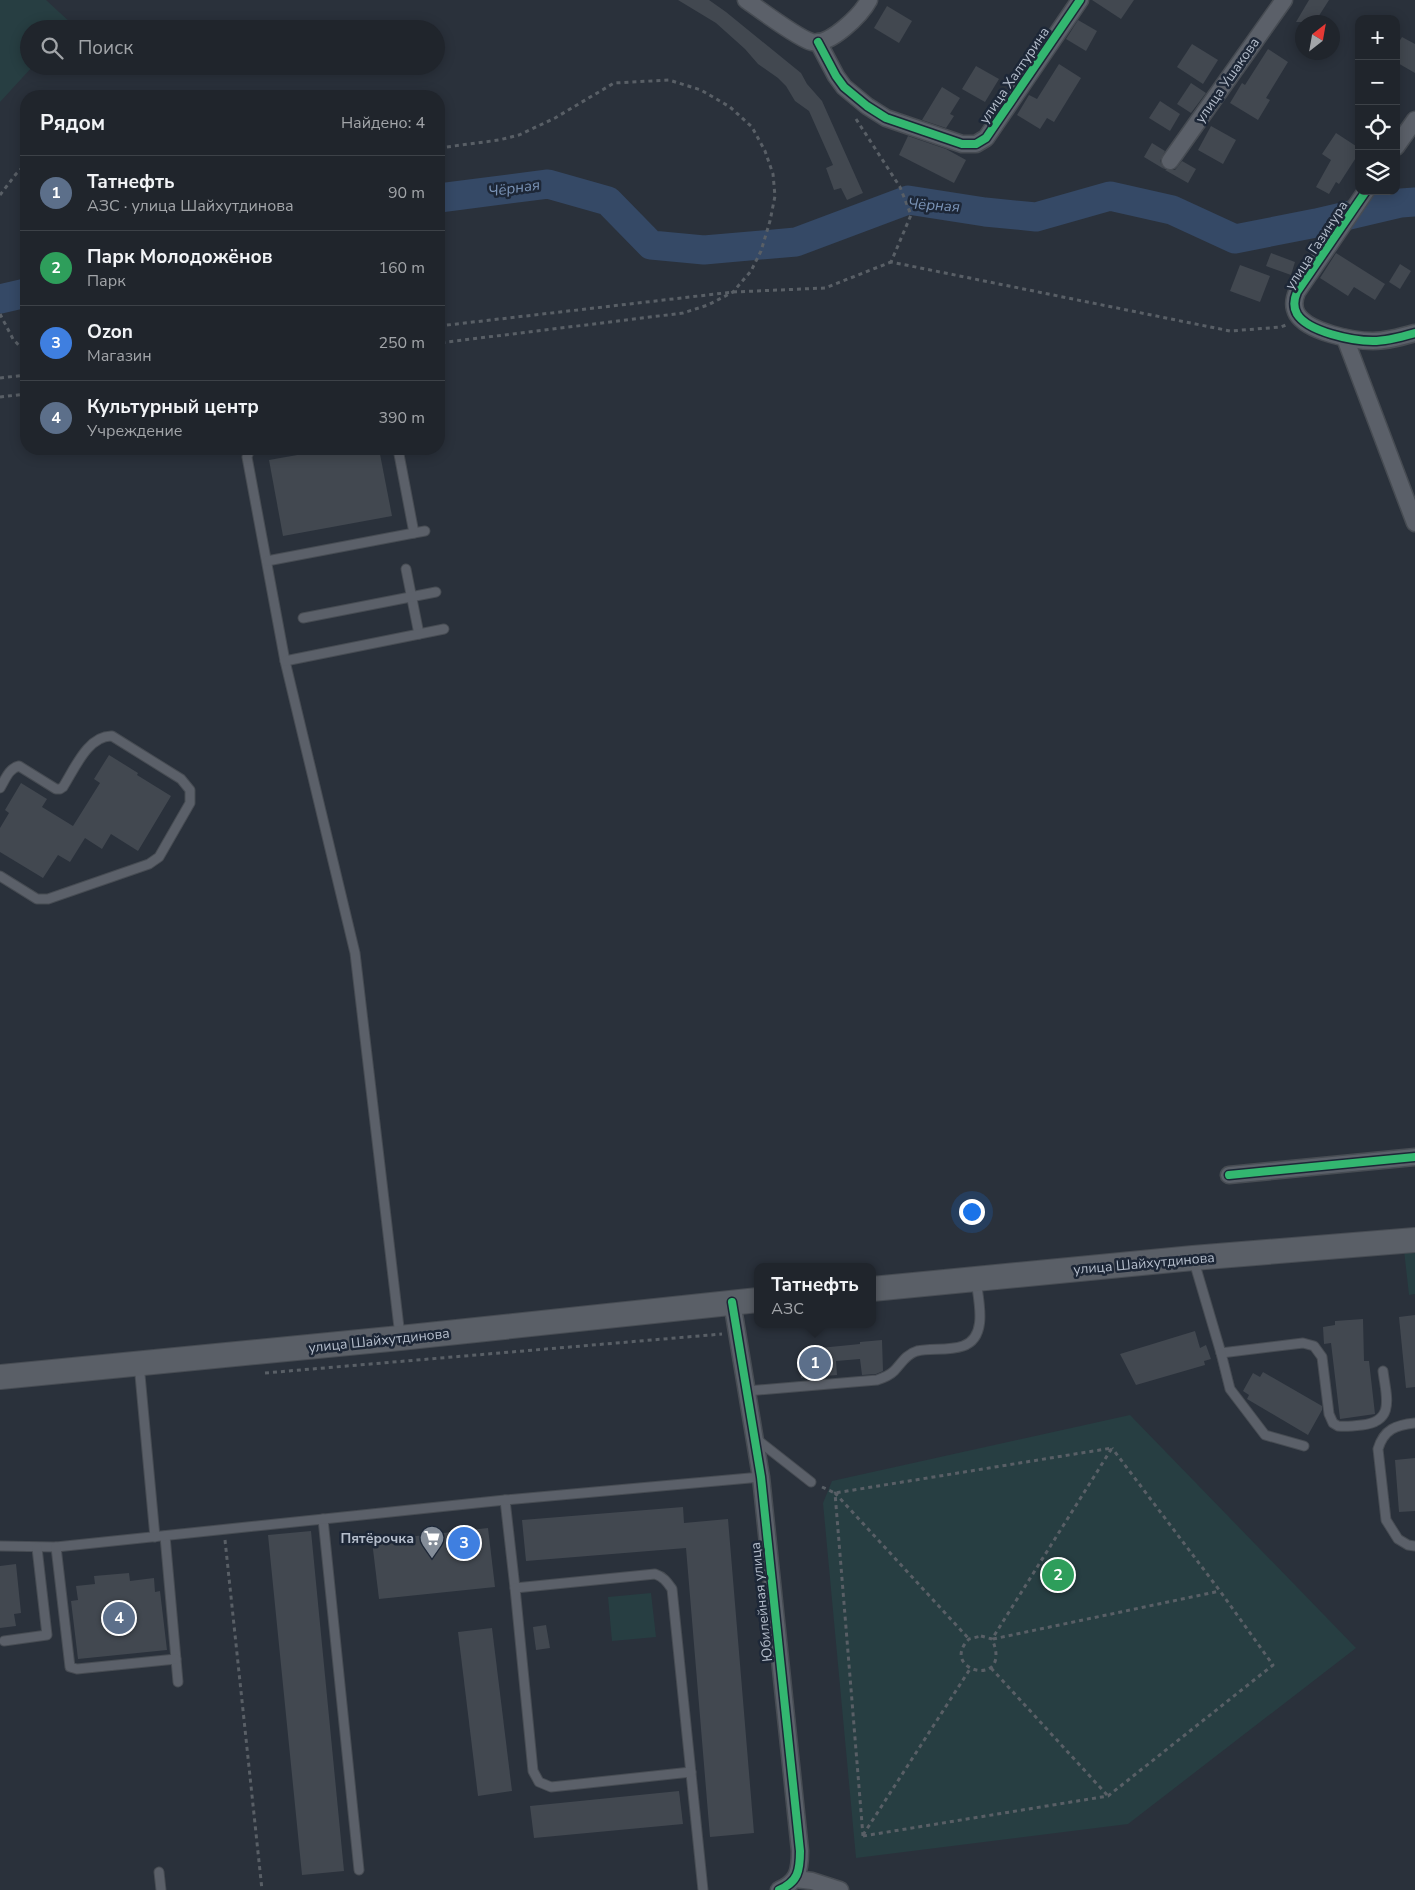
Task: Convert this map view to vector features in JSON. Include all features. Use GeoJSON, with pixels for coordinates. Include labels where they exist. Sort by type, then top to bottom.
{"type":"FeatureCollection","features":[{"type":"Feature","properties":{"kind":"main road","name":"улица Шайхутдинова"},"geometry":{"type":"LineString","coordinates":[[876,1289],[1193,1258],[1415,1240]]}},
{"type":"Feature","properties":{"kind":"main road","name":"улица Шайхутдинова"},"geometry":{"type":"LineString","coordinates":[[0,1377],[400,1338],[754,1300]]}},
{"type":"Feature","properties":{"kind":"street"},"geometry":{"type":"LineString","coordinates":[[746,0],[811,40],[838,32],[850,23],[869,0]]}},
{"type":"Feature","properties":{"kind":"street","name":"улица Халтурина"},"geometry":{"type":"LineString","coordinates":[[811,40],[844,87],[877,113],[903,125],[962,144],[976,144],[986,138],[1080,0]]}},
{"type":"Feature","properties":{"kind":"street","name":"улица Ушакова"},"geometry":{"type":"LineString","coordinates":[[1170,161],[1284,0]]}},
{"type":"Feature","properties":{"kind":"street"},"geometry":{"type":"LineString","coordinates":[[1400,141],[1415,120]]}},
{"type":"Feature","properties":{"kind":"street","name":"улица Газинура"},"geometry":{"type":"LineString","coordinates":[[1296,314],[1294,303],[1297,292],[1363,195]]}},
{"type":"Feature","properties":{"kind":"street"},"geometry":{"type":"LineString","coordinates":[[1296,314],[1310,326],[1345,338],[1374,341],[1391,340],[1415,333]]}},
{"type":"Feature","properties":{"kind":"street"},"geometry":{"type":"LineString","coordinates":[[1345,338],[1415,523]]}},
{"type":"Feature","properties":{"kind":"street"},"geometry":{"type":"LineString","coordinates":[[1229,1175],[1415,1157]]}},
{"type":"Feature","properties":{"kind":"street","name":"Юбилейная улица"},"geometry":{"type":"LineString","coordinates":[[732,1302],[761,1478],[800,1851],[800,1884]]}},
{"type":"Feature","properties":{"kind":"street"},"geometry":{"type":"LineString","coordinates":[[778,1890],[812,1881],[840,1890]]}},
{"type":"Feature","properties":{"kind":"lane"},"geometry":{"type":"LineString","coordinates":[[248,455],[285,661],[356,960],[400,1338]]}},
{"type":"Feature","properties":{"kind":"lane"},"geometry":{"type":"LineString","coordinates":[[399,455],[414,533]]}},
{"type":"Feature","properties":{"kind":"lane"},"geometry":{"type":"LineString","coordinates":[[266,561],[425,531]]}},
{"type":"Feature","properties":{"kind":"lane"},"geometry":{"type":"LineString","coordinates":[[406,569],[419,634]]}},
{"type":"Feature","properties":{"kind":"lane"},"geometry":{"type":"LineString","coordinates":[[303,618],[436,592]]}},
{"type":"Feature","properties":{"kind":"lane"},"geometry":{"type":"LineString","coordinates":[[285,661],[444,629]]}},
{"type":"Feature","properties":{"kind":"lane"},"geometry":{"type":"LineString","coordinates":[[0,788],[10,770],[19,766],[56,789],[60,789],[90,746],[106,736],[112,736],[181,779],[190,790],[191,797],[190,803],[159,857],[149,864],[48,899],[37,898],[0,876]]}},
{"type":"Feature","properties":{"kind":"lane"},"geometry":{"type":"LineString","coordinates":[[1193,1258],[1222,1353],[1230,1389],[1264,1436],[1304,1446]]}},
{"type":"Feature","properties":{"kind":"lane"},"geometry":{"type":"LineString","coordinates":[[747,1391],[877,1380],[887,1376],[908,1356],[916,1352],[963,1346],[975,1336],[981,1316],[976,1279]]}},
{"type":"Feature","properties":{"kind":"lane"},"geometry":{"type":"LineString","coordinates":[[1222,1353],[1303,1343],[1314,1346],[1322,1356],[1331,1418],[1338,1426],[1345,1427],[1373,1423],[1384,1414],[1387,1404],[1383,1371]]}},
{"type":"Feature","properties":{"kind":"lane"},"geometry":{"type":"LineString","coordinates":[[139,1364],[154,1537]]}},
{"type":"Feature","properties":{"kind":"lane"},"geometry":{"type":"LineString","coordinates":[[1415,1423],[1400,1424],[1392,1428],[1381,1441],[1378,1449],[1386,1520],[1398,1539],[1408,1545],[1415,1546]]}},
{"type":"Feature","properties":{"kind":"lane"},"geometry":{"type":"LineString","coordinates":[[755,1438],[811,1482]]}},
{"type":"Feature","properties":{"kind":"lane"},"geometry":{"type":"LineString","coordinates":[[0,1546],[56,1547],[505,1500],[761,1478]]}},
{"type":"Feature","properties":{"kind":"lane"},"geometry":{"type":"LineString","coordinates":[[505,1500],[516,1588],[533,1771],[540,1782],[551,1787],[691,1772]]}},
{"type":"Feature","properties":{"kind":"lane"},"geometry":{"type":"LineString","coordinates":[[323,1519],[359,1870]]}},
{"type":"Feature","properties":{"kind":"lane"},"geometry":{"type":"LineString","coordinates":[[165,1536],[178,1682]]}},
{"type":"Feature","properties":{"kind":"lane"},"geometry":{"type":"LineString","coordinates":[[56,1547],[70,1666],[77,1669],[176,1658]]}},
{"type":"Feature","properties":{"kind":"lane"},"geometry":{"type":"LineString","coordinates":[[4,1641],[47,1635],[37,1548]]}},
{"type":"Feature","properties":{"kind":"lane"},"geometry":{"type":"LineString","coordinates":[[516,1588],[655,1574],[662,1576],[667,1582],[674,1597],[703,1890]]}},
{"type":"Feature","properties":{"kind":"lane"},"geometry":{"type":"LineString","coordinates":[[158,1872],[161,1890]]}},
{"type":"Feature","properties":{"kind":"path"},"geometry":{"type":"LineString","coordinates":[[445,147],[498,140],[519,135],[555,118],[614,83],[669,80],[701,90],[730,107],[752,127],[765,151],[773,174],[775,196],[770,222],[761,251],[751,271],[733,292],[708,305],[683,313],[445,342]]}},
{"type":"Feature","properties":{"kind":"path"},"geometry":{"type":"LineString","coordinates":[[0,194],[20,170]]}},
{"type":"Feature","properties":{"kind":"path"},"geometry":{"type":"LineString","coordinates":[[891,262],[911,215],[900,187]]}},
{"type":"Feature","properties":{"kind":"path"},"geometry":{"type":"LineString","coordinates":[[445,325],[733,292],[825,288],[891,262],[1230,331],[1281,327],[1296,314]]}},
{"type":"Feature","properties":{"kind":"path"},"geometry":{"type":"LineString","coordinates":[[0,314],[13,338],[20,346]]}},
{"type":"Feature","properties":{"kind":"path"},"geometry":{"type":"LineString","coordinates":[[0,378],[20,376]]}},
{"type":"Feature","properties":{"kind":"path"},"geometry":{"type":"LineString","coordinates":[[0,397],[20,395]]}},
{"type":"Feature","properties":{"kind":"path"},"geometry":{"type":"LineString","coordinates":[[260,1373],[737,1332]]}},
{"type":"Feature","properties":{"kind":"path"},"geometry":{"type":"LineString","coordinates":[[834,1493],[1112,1448]]}},
{"type":"Feature","properties":{"kind":"path"},"geometry":{"type":"LineString","coordinates":[[863,1836],[1108,1796],[1273,1665],[1220,1591],[1112,1448]]}},
{"type":"Feature","properties":{"kind":"path"},"geometry":{"type":"LineString","coordinates":[[992,1639],[1112,1448]]}},
{"type":"Feature","properties":{"kind":"path"},"geometry":{"type":"LineString","coordinates":[[811,1482],[834,1493],[969,1639]]}},
{"type":"Feature","properties":{"kind":"path"},"geometry":{"type":"LineString","coordinates":[[834,1493],[863,1836]]}},
{"type":"Feature","properties":{"kind":"path"},"geometry":{"type":"LineString","coordinates":[[224,1530],[262,1890]]}},
{"type":"Feature","properties":{"kind":"path"},"geometry":{"type":"LineString","coordinates":[[992,1639],[997,1654],[995,1662],[990,1668],[977,1672],[964,1664],[962,1650],[969,1639],[980,1636],[992,1639],[1220,1591]]}},
{"type":"Feature","properties":{"kind":"path"},"geometry":{"type":"LineString","coordinates":[[990,1668],[1108,1796]]}},
{"type":"Feature","properties":{"kind":"path"},"geometry":{"type":"LineString","coordinates":[[863,1836],[970,1669]]}},
{"type":"Feature","properties":{"kind":"green space"},"geometry":{"type":"Polygon","coordinates":[[[0,0],[46,0],[68,20],[20,20],[20,75],[25,75],[0,102],[0,0]]]}},
{"type":"Feature","properties":{"kind":"green space"},"geometry":{"type":"Polygon","coordinates":[[[1415,1249],[1415,1294],[1409,1295],[1404,1250],[1415,1249]]]}},
{"type":"Feature","properties":{"kind":"green space"},"geometry":{"type":"Polygon","coordinates":[[[1130,1415],[1356,1648],[1128,1824],[856,1858],[823,1503],[832,1481],[1130,1415]]]}},
{"type":"Feature","properties":{"kind":"green space"},"geometry":{"type":"Polygon","coordinates":[[[651,1593],[656,1637],[612,1641],[608,1597],[651,1593]]]}},
{"type":"Feature","properties":{"kind":"building"},"geometry":{"type":"Polygon","coordinates":[[[678,0],[709,0],[801,73],[807,84],[822,101],[863,193],[847,200],[841,188],[834,190],[826,168],[833,165],[809,111],[795,101],[786,86],[778,78],[758,64],[745,49],[716,23],[678,0]]]}},
{"type":"Feature","properties":{"kind":"building"},"geometry":{"type":"Polygon","coordinates":[[[1092,0],[1134,0],[1121,19],[1092,0]]]}},
{"type":"Feature","properties":{"kind":"building"},"geometry":{"type":"Polygon","coordinates":[[[1309,0],[1329,0],[1319,15],[1300,15],[1309,0]]]}},
{"type":"Feature","properties":{"kind":"building"},"geometry":{"type":"Polygon","coordinates":[[[887,6],[912,21],[899,43],[874,28],[887,6]]]}},
{"type":"Feature","properties":{"kind":"building"},"geometry":{"type":"Polygon","coordinates":[[[1078,20],[1097,31],[1086,51],[1066,39],[1078,20]]]}},
{"type":"Feature","properties":{"kind":"building"},"geometry":{"type":"Polygon","coordinates":[[[1402,37],[1415,44],[1415,73],[1400,64],[1400,40],[1402,37]]]}},
{"type":"Feature","properties":{"kind":"building"},"geometry":{"type":"Polygon","coordinates":[[[1192,44],[1218,60],[1203,84],[1177,67],[1192,44]]]}},
{"type":"Feature","properties":{"kind":"building"},"geometry":{"type":"Polygon","coordinates":[[[1268,49],[1288,62],[1266,98],[1270,100],[1258,120],[1230,103],[1242,83],[1245,85],[1268,49]]]}},
{"type":"Feature","properties":{"kind":"building"},"geometry":{"type":"Polygon","coordinates":[[[1059,64],[1081,78],[1054,122],[1047,118],[1040,129],[1017,115],[1029,95],[1037,99],[1059,64]]]}},
{"type":"Feature","properties":{"kind":"building"},"geometry":{"type":"Polygon","coordinates":[[[976,66],[999,79],[985,102],[962,89],[976,66]]]}},
{"type":"Feature","properties":{"kind":"building"},"geometry":{"type":"Polygon","coordinates":[[[1191,83],[1206,93],[1191,113],[1177,104],[1191,83]]]}},
{"type":"Feature","properties":{"kind":"building"},"geometry":{"type":"Polygon","coordinates":[[[942,87],[960,98],[950,114],[954,116],[946,128],[922,120],[942,87]]]}},
{"type":"Feature","properties":{"kind":"building"},"geometry":{"type":"Polygon","coordinates":[[[1160,101],[1180,114],[1170,131],[1149,118],[1160,101]]]}},
{"type":"Feature","properties":{"kind":"building"},"geometry":{"type":"Polygon","coordinates":[[[1211,126],[1236,140],[1223,164],[1198,150],[1211,126]]]}},
{"type":"Feature","properties":{"kind":"building"},"geometry":{"type":"Polygon","coordinates":[[[1336,133],[1355,145],[1355,159],[1339,184],[1336,182],[1329,194],[1316,187],[1331,160],[1322,154],[1336,133]]]}},
{"type":"Feature","properties":{"kind":"building"},"geometry":{"type":"Polygon","coordinates":[[[908,136],[946,149],[966,160],[954,183],[899,155],[908,136]]]}},
{"type":"Feature","properties":{"kind":"building"},"geometry":{"type":"Polygon","coordinates":[[[1152,143],[1165,151],[1160,161],[1164,169],[1144,157],[1152,143]]]}},
{"type":"Feature","properties":{"kind":"building"},"geometry":{"type":"Polygon","coordinates":[[[1182,161],[1196,169],[1188,183],[1165,170],[1175,170],[1182,161]]]}},
{"type":"Feature","properties":{"kind":"building"},"geometry":{"type":"Polygon","coordinates":[[[1271,253],[1295,262],[1291,275],[1266,266],[1271,253]]]}},
{"type":"Feature","properties":{"kind":"building"},"geometry":{"type":"Polygon","coordinates":[[[1336,253],[1385,284],[1375,300],[1354,287],[1348,296],[1320,278],[1336,253]]]}},
{"type":"Feature","properties":{"kind":"building"},"geometry":{"type":"Polygon","coordinates":[[[1400,264],[1411,271],[1400,289],[1389,282],[1400,264]]]}},
{"type":"Feature","properties":{"kind":"building"},"geometry":{"type":"Polygon","coordinates":[[[1240,265],[1270,276],[1260,302],[1230,291],[1240,265]]]}},
{"type":"Feature","properties":{"kind":"building"},"geometry":{"type":"Polygon","coordinates":[[[297,455],[380,455],[392,516],[283,536],[269,460],[297,455]]]}},
{"type":"Feature","properties":{"kind":"building"},"geometry":{"type":"Polygon","coordinates":[[[109,755],[171,796],[138,851],[111,834],[102,849],[85,838],[70,862],[58,855],[43,878],[0,852],[0,828],[9,813],[5,810],[21,783],[47,799],[42,807],[73,826],[100,783],[94,779],[109,755]]]}},
{"type":"Feature","properties":{"kind":"building"},"geometry":{"type":"Polygon","coordinates":[[[1415,1315],[1415,1387],[1406,1388],[1399,1317],[1415,1315]]]}},
{"type":"Feature","properties":{"kind":"building"},"geometry":{"type":"Polygon","coordinates":[[[1363,1319],[1364,1361],[1369,1361],[1375,1414],[1340,1419],[1331,1343],[1324,1344],[1323,1327],[1335,1325],[1335,1321],[1363,1319]]]}},
{"type":"Feature","properties":{"kind":"building"},"geometry":{"type":"Polygon","coordinates":[[[1195,1331],[1200,1348],[1206,1345],[1211,1359],[1204,1361],[1205,1365],[1136,1385],[1120,1354],[1195,1331]]]}},
{"type":"Feature","properties":{"kind":"building"},"geometry":{"type":"Polygon","coordinates":[[[882,1340],[883,1371],[876,1374],[862,1375],[860,1359],[836,1361],[837,1375],[801,1378],[799,1356],[821,1354],[820,1348],[882,1340]]]}},
{"type":"Feature","properties":{"kind":"building"},"geometry":{"type":"Polygon","coordinates":[[[1263,1372],[1322,1406],[1322,1410],[1308,1435],[1247,1399],[1249,1395],[1243,1391],[1253,1373],[1260,1377],[1263,1372]]]}},
{"type":"Feature","properties":{"kind":"building"},"geometry":{"type":"Polygon","coordinates":[[[1415,1458],[1415,1511],[1399,1512],[1395,1460],[1415,1458]]]}},
{"type":"Feature","properties":{"kind":"building"},"geometry":{"type":"Polygon","coordinates":[[[683,1507],[684,1523],[728,1519],[754,1833],[710,1837],[686,1548],[526,1561],[522,1520],[683,1507]]]}},
{"type":"Feature","properties":{"kind":"building"},"geometry":{"type":"Polygon","coordinates":[[[488,1528],[495,1587],[379,1599],[372,1541],[488,1528]]]}},
{"type":"Feature","properties":{"kind":"building"},"geometry":{"type":"Polygon","coordinates":[[[311,1531],[344,1871],[302,1875],[268,1535],[311,1531]]]}},
{"type":"Feature","properties":{"kind":"building"},"geometry":{"type":"Polygon","coordinates":[[[16,1564],[21,1613],[14,1614],[16,1626],[0,1628],[0,1566],[16,1564]]]}},
{"type":"Feature","properties":{"kind":"building"},"geometry":{"type":"Polygon","coordinates":[[[129,1573],[130,1581],[154,1578],[155,1592],[160,1591],[167,1650],[78,1659],[71,1601],[78,1600],[76,1586],[95,1584],[94,1576],[129,1573]]]}},
{"type":"Feature","properties":{"kind":"building"},"geometry":{"type":"Polygon","coordinates":[[[546,1625],[550,1648],[536,1650],[533,1627],[546,1625]]]}},
{"type":"Feature","properties":{"kind":"building"},"geometry":{"type":"Polygon","coordinates":[[[492,1628],[512,1791],[478,1796],[458,1632],[492,1628]]]}},
{"type":"Feature","properties":{"kind":"building"},"geometry":{"type":"Polygon","coordinates":[[[679,1791],[683,1824],[534,1838],[530,1806],[679,1791]]]}},
{"type":"Feature","properties":{"kind":"waterway","name":"Чёрная"},"geometry":{"type":"LineString","coordinates":[[445,197],[548,184],[608,201],[651,245],[704,250],[796,242],[908,200],[985,212],[1036,217],[1110,196],[1172,210],[1235,239],[1316,223],[1401,203],[1415,202]]}},
{"type":"Feature","properties":{"kind":"waterway","name":"Чёрная"},"geometry":{"type":"LineString","coordinates":[[0,299],[20,294]]}},
{"type":"Feature","properties":{"kind":"cycle path"},"geometry":{"type":"LineString","coordinates":[[818,42],[844,87],[867,106],[886,118],[962,144],[976,144],[986,138],[1080,0]]}},
{"type":"Feature","properties":{"kind":"cycle path"},"geometry":{"type":"LineString","coordinates":[[1363,195],[1297,292],[1294,303],[1295,309],[1297,314],[1311,326],[1343,337],[1373,341],[1415,333]]}},
{"type":"Feature","properties":{"kind":"cycle path"},"geometry":{"type":"LineString","coordinates":[[1229,1175],[1415,1157]]}},
{"type":"Feature","properties":{"kind":"cycle path"},"geometry":{"type":"LineString","coordinates":[[732,1302],[761,1477],[800,1851],[797,1875],[790,1883],[779,1890]]}},
{"type":"Feature","properties":{"kind":"place","name":"Татнефть"},"geometry":{"type":"Point","coordinates":[815,1363]}},
{"type":"Feature","properties":{"kind":"place","name":"Ozon"},"geometry":{"type":"Point","coordinates":[464,1543]}},
{"type":"Feature","properties":{"kind":"place","name":"Пятёрочка"},"geometry":{"type":"Point","coordinates":[432,1559]}},
{"type":"Feature","properties":{"kind":"place","name":"Парк Молодожёнов"},"geometry":{"type":"Point","coordinates":[1058,1575]}},
{"type":"Feature","properties":{"kind":"place","name":"Культурный центр"},"geometry":{"type":"Point","coordinates":[119,1618]}}]}
